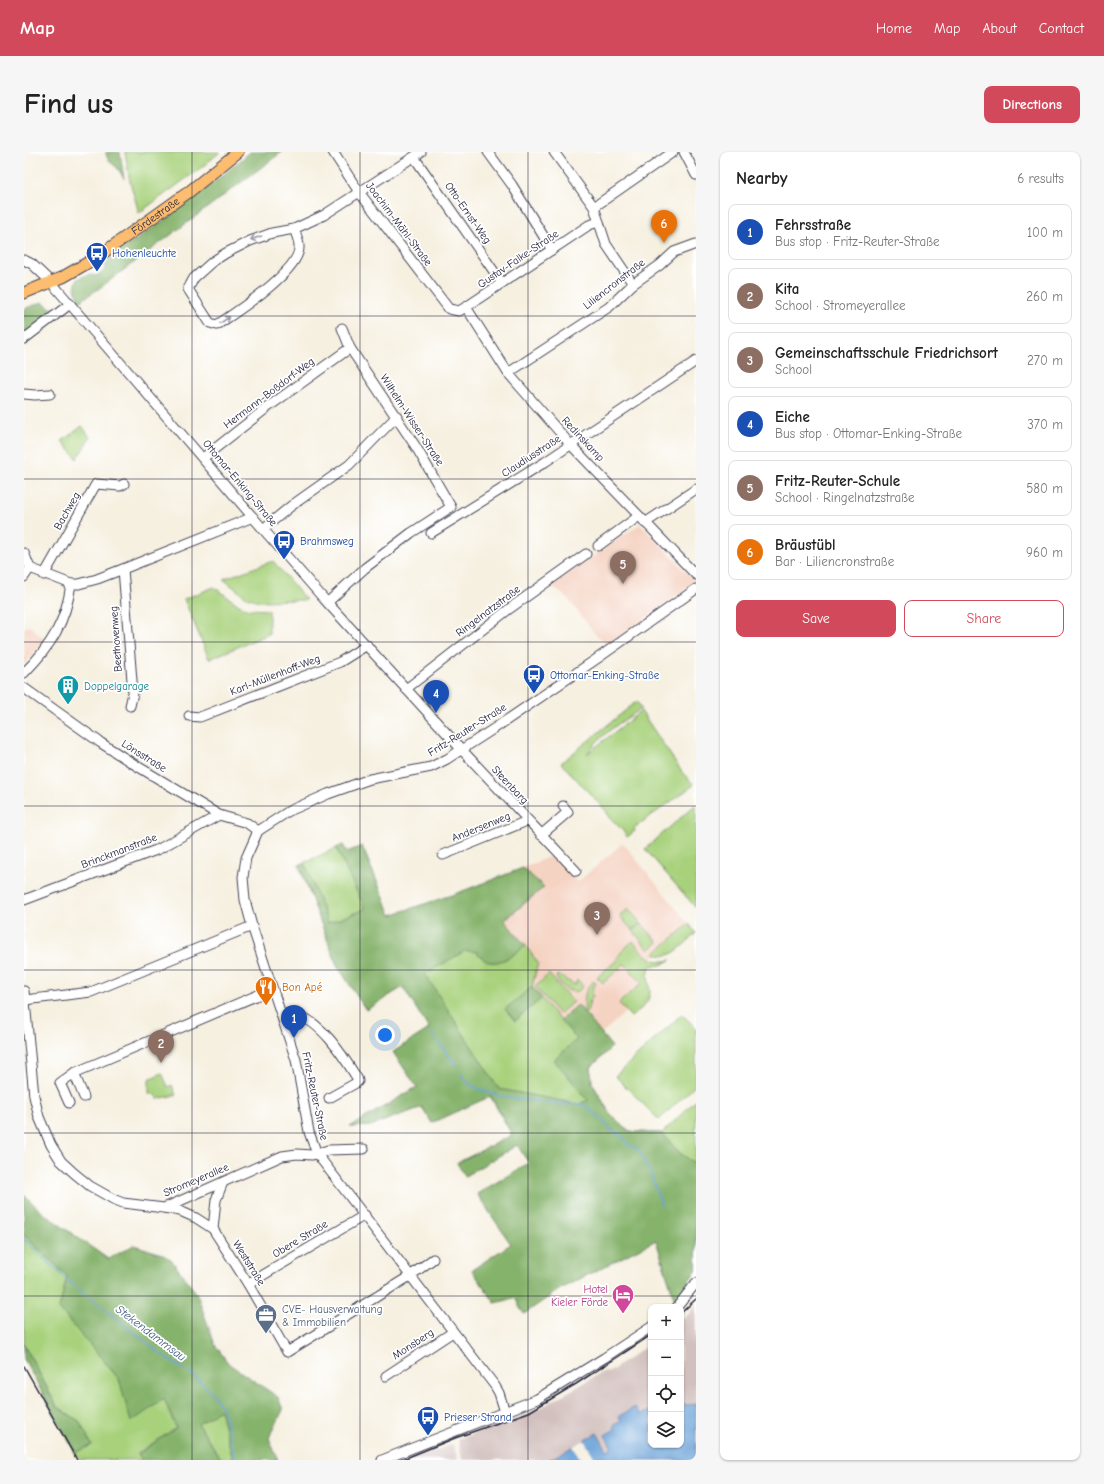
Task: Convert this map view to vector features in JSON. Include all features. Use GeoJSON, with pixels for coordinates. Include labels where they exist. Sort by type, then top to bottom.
{"type":"FeatureCollection","features":[{"type":"Feature","properties":{"kind":"main road","name":"Fördestraße"},"geometry":{"type":"LineString","coordinates":[[24,293],[63,277],[91,261],[190,191],[238,152]]}},
{"type":"Feature","properties":{"kind":"street","name":"Joachim-Mähl-Straße"},"geometry":{"type":"LineString","coordinates":[[333,152],[359,192],[449,309]]}},
{"type":"Feature","properties":{"kind":"street"},"geometry":{"type":"LineString","coordinates":[[554,152],[594,207],[606,244],[633,284]]}},
{"type":"Feature","properties":{"kind":"street"},"geometry":{"type":"LineString","coordinates":[[594,207],[673,152]]}},
{"type":"Feature","properties":{"kind":"street"},"geometry":{"type":"LineString","coordinates":[[684,152],[696,175]]}},
{"type":"Feature","properties":{"kind":"street"},"geometry":{"type":"LineString","coordinates":[[491,153],[552,250]]}},
{"type":"Feature","properties":{"kind":"street"},"geometry":{"type":"LineString","coordinates":[[294,229],[300,248],[293,263],[276,282],[236,313],[217,325],[210,323],[188,288],[194,278],[212,262],[245,243],[272,233],[294,229],[324,215],[418,154]]}},
{"type":"Feature","properties":{"kind":"street","name":"Otto-Ernst-Weg"},"geometry":{"type":"LineString","coordinates":[[418,154],[502,283]]}},
{"type":"Feature","properties":{"kind":"street","name":"Gustav-Falke-Straße"},"geometry":{"type":"LineString","coordinates":[[449,309],[458,311],[466,307],[590,225],[599,222]]}},
{"type":"Feature","properties":{"kind":"street","name":"Liliencronstraße"},"geometry":{"type":"LineString","coordinates":[[508,373],[609,307],[633,284],[660,265],[674,252],[696,244]]}},
{"type":"Feature","properties":{"kind":"street"},"geometry":{"type":"LineString","coordinates":[[24,260],[32,264],[51,282]]}},
{"type":"Feature","properties":{"kind":"street","name":"Ottomar-Enking-Straße"},"geometry":{"type":"LineString","coordinates":[[51,282],[263,529],[462,750]]}},
{"type":"Feature","properties":{"kind":"street"},"geometry":{"type":"LineString","coordinates":[[24,340],[70,304]]}},
{"type":"Feature","properties":{"kind":"street","name":"Redinskamp"},"geometry":{"type":"LineString","coordinates":[[466,307],[508,373],[570,444],[696,575]]}},
{"type":"Feature","properties":{"kind":"street","name":"Wilhelm-Wisser-Straße"},"geometry":{"type":"LineString","coordinates":[[342,328],[350,348],[397,416],[451,507],[432,520]]}},
{"type":"Feature","properties":{"kind":"street","name":"Hermann-Boßdorf-Weg"},"geometry":{"type":"LineString","coordinates":[[203,458],[268,407],[350,348]]}},
{"type":"Feature","properties":{"kind":"street","name":"Claudiusstraße"},"geometry":{"type":"LineString","coordinates":[[432,520],[434,531],[545,462],[696,361]]}},
{"type":"Feature","properties":{"kind":"street"},"geometry":{"type":"LineString","coordinates":[[24,394],[50,394]]}},
{"type":"Feature","properties":{"kind":"street"},"geometry":{"type":"LineString","coordinates":[[263,529],[290,506],[350,466],[397,416]]}},
{"type":"Feature","properties":{"kind":"street","name":"Bachweg"},"geometry":{"type":"LineString","coordinates":[[44,575],[96,484],[120,486],[124,484]]}},
{"type":"Feature","properties":{"kind":"street"},"geometry":{"type":"LineString","coordinates":[[645,523],[696,489]]}},
{"type":"Feature","properties":{"kind":"street"},"geometry":{"type":"LineString","coordinates":[[598,546],[638,516]]}},
{"type":"Feature","properties":{"kind":"street"},"geometry":{"type":"LineString","coordinates":[[24,553],[30,568],[44,575],[71,584],[89,582],[253,517]]}},
{"type":"Feature","properties":{"kind":"street"},"geometry":{"type":"LineString","coordinates":[[328,602],[365,568],[411,533],[432,520]]}},
{"type":"Feature","properties":{"kind":"street","name":"Ringelnatzstraße"},"geometry":{"type":"LineString","coordinates":[[406,689],[509,609],[586,554]]}},
{"type":"Feature","properties":{"kind":"street"},"geometry":{"type":"LineString","coordinates":[[24,577],[30,568]]}},
{"type":"Feature","properties":{"kind":"street","name":"Beethovenweg"},"geometry":{"type":"LineString","coordinates":[[123,569],[133,693],[130,706]]}},
{"type":"Feature","properties":{"kind":"street"},"geometry":{"type":"LineString","coordinates":[[24,673],[46,649],[64,617],[71,584]]}},
{"type":"Feature","properties":{"kind":"street","name":"Fritz-Reuter-Straße"},"geometry":{"type":"LineString","coordinates":[[505,1412],[499,1393],[495,1386],[317,1154],[309,1132],[296,1060],[282,1014],[272,989],[245,900],[243,877],[246,858],[258,831],[289,811],[328,794],[370,779],[431,767],[462,750],[598,658],[696,589]]}},
{"type":"Feature","properties":{"kind":"street","name":"Karl-Müllenhoff-Weg"},"geometry":{"type":"LineString","coordinates":[[189,716],[200,717],[340,662],[367,645]]}},
{"type":"Feature","properties":{"kind":"street","name":"Lönsstraße"},"geometry":{"type":"LineString","coordinates":[[24,688],[101,743],[137,766],[219,815],[247,823],[258,831]]}},
{"type":"Feature","properties":{"kind":"street","name":"Steenbarg"},"geometry":{"type":"LineString","coordinates":[[462,750],[527,821],[576,871]]}},
{"type":"Feature","properties":{"kind":"street"},"geometry":{"type":"LineString","coordinates":[[542,835],[568,812],[563,806]]}},
{"type":"Feature","properties":{"kind":"street","name":"Brinckmanstraße"},"geometry":{"type":"LineString","coordinates":[[24,900],[159,850],[219,815]]}},
{"type":"Feature","properties":{"kind":"street","name":"Andersenweg"},"geometry":{"type":"LineString","coordinates":[[443,855],[527,821]]}},
{"type":"Feature","properties":{"kind":"street"},"geometry":{"type":"LineString","coordinates":[[24,996],[91,992],[252,926]]}},
{"type":"Feature","properties":{"kind":"street"},"geometry":{"type":"LineString","coordinates":[[69,1103],[60,1084],[74,1073],[272,989]]}},
{"type":"Feature","properties":{"kind":"street","name":"Stromeyerallee"},"geometry":{"type":"LineString","coordinates":[[24,996],[34,1096],[39,1117],[51,1145],[61,1161],[74,1173],[90,1186],[113,1200],[124,1203],[164,1208],[282,1156],[317,1154],[328,1150],[364,1150]]}},
{"type":"Feature","properties":{"kind":"street"},"geometry":{"type":"LineString","coordinates":[[282,1014],[293,1014],[305,1018],[317,1026],[338,1050],[357,1078],[358,1081],[356,1083],[329,1098]]}},
{"type":"Feature","properties":{"kind":"street"},"geometry":{"type":"LineString","coordinates":[[74,1073],[84,1096]]}},
{"type":"Feature","properties":{"kind":"street"},"geometry":{"type":"LineString","coordinates":[[213,1229],[216,1200],[223,1182]]}},
{"type":"Feature","properties":{"kind":"street","name":"Weststraße"},"geometry":{"type":"LineString","coordinates":[[164,1208],[180,1211],[196,1218],[213,1229],[248,1284],[288,1352],[410,1276]]}},
{"type":"Feature","properties":{"kind":"street","name":"Obere Straße"},"geometry":{"type":"LineString","coordinates":[[248,1284],[365,1215]]}},
{"type":"Feature","properties":{"kind":"street"},"geometry":{"type":"LineString","coordinates":[[410,1276],[433,1259]]}},
{"type":"Feature","properties":{"kind":"street"},"geometry":{"type":"LineString","coordinates":[[679,1304],[696,1283]]}},
{"type":"Feature","properties":{"kind":"street"},"geometry":{"type":"LineString","coordinates":[[382,1460],[537,1399],[648,1329]]}},
{"type":"Feature","properties":{"kind":"street","name":"Monsberg"},"geometry":{"type":"LineString","coordinates":[[386,1376],[453,1332]]}},
{"type":"Feature","properties":{"kind":"shaded area"},"geometry":{"type":"Polygon","coordinates":[[[640,524],[696,582],[607,645],[596,635],[568,599],[551,585],[640,524]]]}},
{"type":"Feature","properties":{"kind":"shaded area"},"geometry":{"type":"Polygon","coordinates":[[[30,626],[45,640],[24,665],[24,628],[30,626]]]}},
{"type":"Feature","properties":{"kind":"shaded area"},"geometry":{"type":"Polygon","coordinates":[[[623,843],[689,924],[645,965],[647,987],[637,1002],[601,1034],[578,1005],[560,1020],[532,987],[538,963],[504,920],[544,887],[523,868],[553,855],[578,882],[623,843]]]}},
{"type":"Feature","properties":{"kind":"shaded area"},"geometry":{"type":"Polygon","coordinates":[[[696,1304],[696,1404],[685,1405],[684,1317],[689,1314],[696,1304]]]}},
{"type":"Feature","properties":{"kind":"shaded area"},"geometry":{"type":"Polygon","coordinates":[[[648,1345],[648,1412],[619,1416],[622,1421],[613,1426],[615,1429],[605,1435],[612,1448],[607,1450],[593,1435],[549,1460],[462,1460],[458,1439],[530,1414],[601,1373],[611,1371],[648,1345]]]}},
{"type":"Feature","properties":{"kind":"shaded area"},"geometry":{"type":"Polygon","coordinates":[[[453,1444],[458,1460],[410,1460],[451,1445],[453,1444]]]}},
{"type":"Feature","properties":{"kind":"green space"},"geometry":{"type":"Polygon","coordinates":[[[106,152],[120,152],[124,179],[119,170],[109,160],[106,152]]]}},
{"type":"Feature","properties":{"kind":"green space"},"geometry":{"type":"Polygon","coordinates":[[[125,152],[220,152],[139,213],[130,182],[125,152]]]}},
{"type":"Feature","properties":{"kind":"green space"},"geometry":{"type":"Polygon","coordinates":[[[250,152],[282,152],[79,302],[75,288],[77,279],[89,274],[96,276],[104,271],[106,263],[113,256],[166,219],[250,152]]]}},
{"type":"Feature","properties":{"kind":"green space"},"geometry":{"type":"Polygon","coordinates":[[[42,302],[56,311],[24,336],[24,309],[42,302]]]}},
{"type":"Feature","properties":{"kind":"green space"},"geometry":{"type":"Polygon","coordinates":[[[82,426],[90,437],[77,459],[62,441],[82,426]]]}},
{"type":"Feature","properties":{"kind":"green space"},"geometry":{"type":"Polygon","coordinates":[[[273,561],[306,600],[259,601],[246,597],[223,579],[273,561]]]}},
{"type":"Feature","properties":{"kind":"green space"},"geometry":{"type":"Polygon","coordinates":[[[214,587],[239,605],[249,609],[269,610],[269,634],[209,659],[184,599],[214,587]]]}},
{"type":"Feature","properties":{"kind":"green space"},"geometry":{"type":"Polygon","coordinates":[[[637,701],[641,709],[605,734],[587,754],[641,711],[682,772],[694,785],[634,828],[635,831],[627,837],[606,811],[561,763],[637,701]]]}},
{"type":"Feature","properties":{"kind":"green space"},"geometry":{"type":"Polygon","coordinates":[[[695,805],[696,806],[696,908],[645,849],[695,805]]]}},
{"type":"Feature","properties":{"kind":"green space"},"geometry":{"type":"Polygon","coordinates":[[[343,845],[347,852],[362,846],[391,915],[455,894],[523,868],[544,887],[504,921],[526,946],[538,963],[532,987],[560,1020],[578,1005],[584,1013],[584,1000],[586,992],[590,984],[594,981],[596,984],[592,989],[594,991],[591,993],[593,996],[585,1014],[612,1047],[591,1067],[592,1083],[609,1112],[627,1130],[636,1132],[662,1133],[696,1100],[696,1270],[675,1301],[656,1240],[560,1289],[524,1314],[515,1298],[495,1303],[472,1270],[511,1244],[477,1194],[529,1163],[517,1145],[465,1176],[457,1163],[512,1135],[490,1096],[432,1123],[422,1107],[370,1126],[350,1127],[417,1087],[393,1052],[429,1029],[403,987],[366,1010],[337,965],[299,865],[343,845]]]}},
{"type":"Feature","properties":{"kind":"green space"},"geometry":{"type":"Polygon","coordinates":[[[343,845],[347,852],[362,846],[391,915],[455,894],[523,868],[544,887],[504,920],[526,946],[508,958],[495,962],[488,962],[477,952],[465,951],[425,974],[499,1089],[579,1104],[588,1100],[554,1060],[577,1039],[560,1020],[578,1005],[612,1047],[591,1067],[592,1083],[609,1112],[627,1130],[635,1132],[662,1133],[680,1153],[696,1164],[696,1270],[675,1301],[656,1240],[560,1289],[524,1314],[515,1298],[495,1303],[472,1270],[511,1244],[477,1194],[529,1163],[517,1145],[465,1176],[457,1163],[512,1135],[491,1096],[432,1123],[422,1107],[370,1126],[350,1127],[417,1087],[393,1052],[429,1029],[403,987],[366,1010],[337,965],[299,865],[305,863],[328,923],[365,909],[336,848],[343,845]]]}},
{"type":"Feature","properties":{"kind":"green space"},"geometry":{"type":"Polygon","coordinates":[[[628,909],[641,923],[632,930],[620,916],[628,909]]]}},
{"type":"Feature","properties":{"kind":"green space"},"geometry":{"type":"Polygon","coordinates":[[[642,924],[658,942],[649,950],[633,931],[642,924]]]}},
{"type":"Feature","properties":{"kind":"green space"},"geometry":{"type":"Polygon","coordinates":[[[689,924],[696,933],[683,946],[666,955],[655,953],[689,924]]]}},
{"type":"Feature","properties":{"kind":"green space"},"geometry":{"type":"Polygon","coordinates":[[[633,941],[645,954],[653,959],[658,961],[671,960],[661,965],[650,966],[648,976],[650,992],[648,1000],[643,1007],[631,1017],[619,1003],[642,983],[625,964],[603,983],[597,977],[615,962],[621,952],[633,941]]]}},
{"type":"Feature","properties":{"kind":"green space"},"geometry":{"type":"Polygon","coordinates":[[[549,974],[573,1002],[559,1014],[535,987],[549,974]]]}},
{"type":"Feature","properties":{"kind":"green space"},"geometry":{"type":"Polygon","coordinates":[[[558,975],[573,984],[576,984],[576,981],[578,980],[583,986],[580,990],[572,992],[564,988],[558,981],[556,977],[558,975]]]}},
{"type":"Feature","properties":{"kind":"green space"},"geometry":{"type":"Polygon","coordinates":[[[532,987],[542,998],[515,1021],[505,1009],[532,987]]]}},
{"type":"Feature","properties":{"kind":"green space"},"geometry":{"type":"Polygon","coordinates":[[[682,1014],[696,1028],[696,1085],[659,1120],[615,1076],[682,1014]]]}},
{"type":"Feature","properties":{"kind":"green space"},"geometry":{"type":"Polygon","coordinates":[[[162,1073],[168,1087],[172,1085],[176,1095],[158,1099],[154,1094],[149,1093],[149,1079],[162,1073]]]}},
{"type":"Feature","properties":{"kind":"green space"},"geometry":{"type":"Polygon","coordinates":[[[24,1195],[43,1213],[108,1259],[134,1245],[162,1254],[172,1261],[197,1294],[215,1345],[229,1364],[278,1397],[283,1410],[269,1438],[278,1460],[233,1460],[220,1410],[198,1424],[222,1460],[142,1460],[138,1454],[176,1428],[164,1399],[131,1422],[119,1379],[59,1309],[67,1276],[24,1235],[24,1195]]]}},
{"type":"Feature","properties":{"kind":"green space"},"geometry":{"type":"Polygon","coordinates":[[[24,1235],[67,1276],[60,1309],[119,1379],[131,1421],[164,1399],[176,1428],[138,1453],[142,1460],[80,1460],[75,1453],[92,1445],[79,1421],[57,1406],[24,1344],[24,1235]]]}},
{"type":"Feature","properties":{"kind":"green space"},"geometry":{"type":"Polygon","coordinates":[[[24,1344],[56,1406],[79,1421],[92,1445],[75,1453],[24,1359],[24,1344]]]}},
{"type":"Feature","properties":{"kind":"green space"},"geometry":{"type":"Polygon","coordinates":[[[220,1410],[233,1460],[222,1460],[198,1424],[220,1410]]]}},
{"type":"Feature","properties":{"kind":"water"},"geometry":{"type":"Polygon","coordinates":[[[684,1404],[696,1404],[696,1460],[549,1460],[597,1433],[607,1450],[612,1448],[605,1435],[615,1429],[613,1426],[621,1421],[619,1416],[635,1407],[640,1414],[648,1412],[648,1448],[684,1448],[684,1404]]]}},
{"type":"Feature","properties":{"kind":"pier"},"geometry":{"type":"Polygon","coordinates":[[[584,1440],[596,1460],[581,1460],[573,1446],[584,1440]]]}},
{"type":"Feature","properties":{"kind":"waterway"},"geometry":{"type":"LineString","coordinates":[[431,1033],[457,1066]]}},
{"type":"Feature","properties":{"kind":"waterway"},"geometry":{"type":"LineString","coordinates":[[461,1074],[467,1082],[478,1089],[503,1097],[559,1104],[583,1104],[598,1116],[610,1129],[622,1136],[629,1146],[638,1148],[651,1175],[662,1206]]}},
{"type":"Feature","properties":{"kind":"waterway","name":"Stekendammsau"},"geometry":{"type":"LineString","coordinates":[[24,1239],[67,1280],[169,1360],[194,1376],[213,1394],[223,1410],[236,1460]]}},
{"type":"Feature","properties":{"kind":"railway"},"geometry":{"type":"LineString","coordinates":[[684,1310],[696,1299]]}},
{"type":"Feature","properties":{"kind":"railway"},"geometry":{"type":"LineString","coordinates":[[401,1460],[455,1438],[529,1412],[576,1384],[648,1337]]}},
{"type":"Feature","properties":{"kind":"railway"},"geometry":{"type":"LineString","coordinates":[[24,1366],[77,1460]]}},
{"type":"Feature","properties":{"kind":"place","name":"Bräustübl"},"geometry":{"type":"Point","coordinates":[664,243]}},
{"type":"Feature","properties":{"kind":"place","name":"Hohenleuchte"},"geometry":{"type":"Point","coordinates":[97,272]}},
{"type":"Feature","properties":{"kind":"place","name":"Brahmsweg"},"geometry":{"type":"Point","coordinates":[284,560]}},
{"type":"Feature","properties":{"kind":"place","name":"Fritz-Reuter-Schule"},"geometry":{"type":"Point","coordinates":[623,584]}},
{"type":"Feature","properties":{"kind":"place","name":"Ottomar-Enking-Straße"},"geometry":{"type":"Point","coordinates":[534,694]}},
{"type":"Feature","properties":{"kind":"place","name":"Doppelgarage"},"geometry":{"type":"Point","coordinates":[68,706]}},
{"type":"Feature","properties":{"kind":"place","name":"Eiche"},"geometry":{"type":"Point","coordinates":[436,713]}},
{"type":"Feature","properties":{"kind":"place","name":"Gemeinschaftsschule Friedrichsort"},"geometry":{"type":"Point","coordinates":[597,935]}},
{"type":"Feature","properties":{"kind":"place","name":"Bon Apé"},"geometry":{"type":"Point","coordinates":[266,1006]}},
{"type":"Feature","properties":{"kind":"place","name":"Fehrsstraße"},"geometry":{"type":"Point","coordinates":[294,1038]}},
{"type":"Feature","properties":{"kind":"place","name":"Kita"},"geometry":{"type":"Point","coordinates":[161,1063]}},
{"type":"Feature","properties":{"kind":"place","name":"Hotel Kieler Förde"},"geometry":{"type":"Point","coordinates":[623,1314]}},
{"type":"Feature","properties":{"kind":"place","name":"CVE- Hausverwaltung & Immobilien"},"geometry":{"type":"Point","coordinates":[266,1334]}},
{"type":"Feature","properties":{"kind":"place","name":"Prieser Strand"},"geometry":{"type":"Point","coordinates":[428,1436]}}]}
